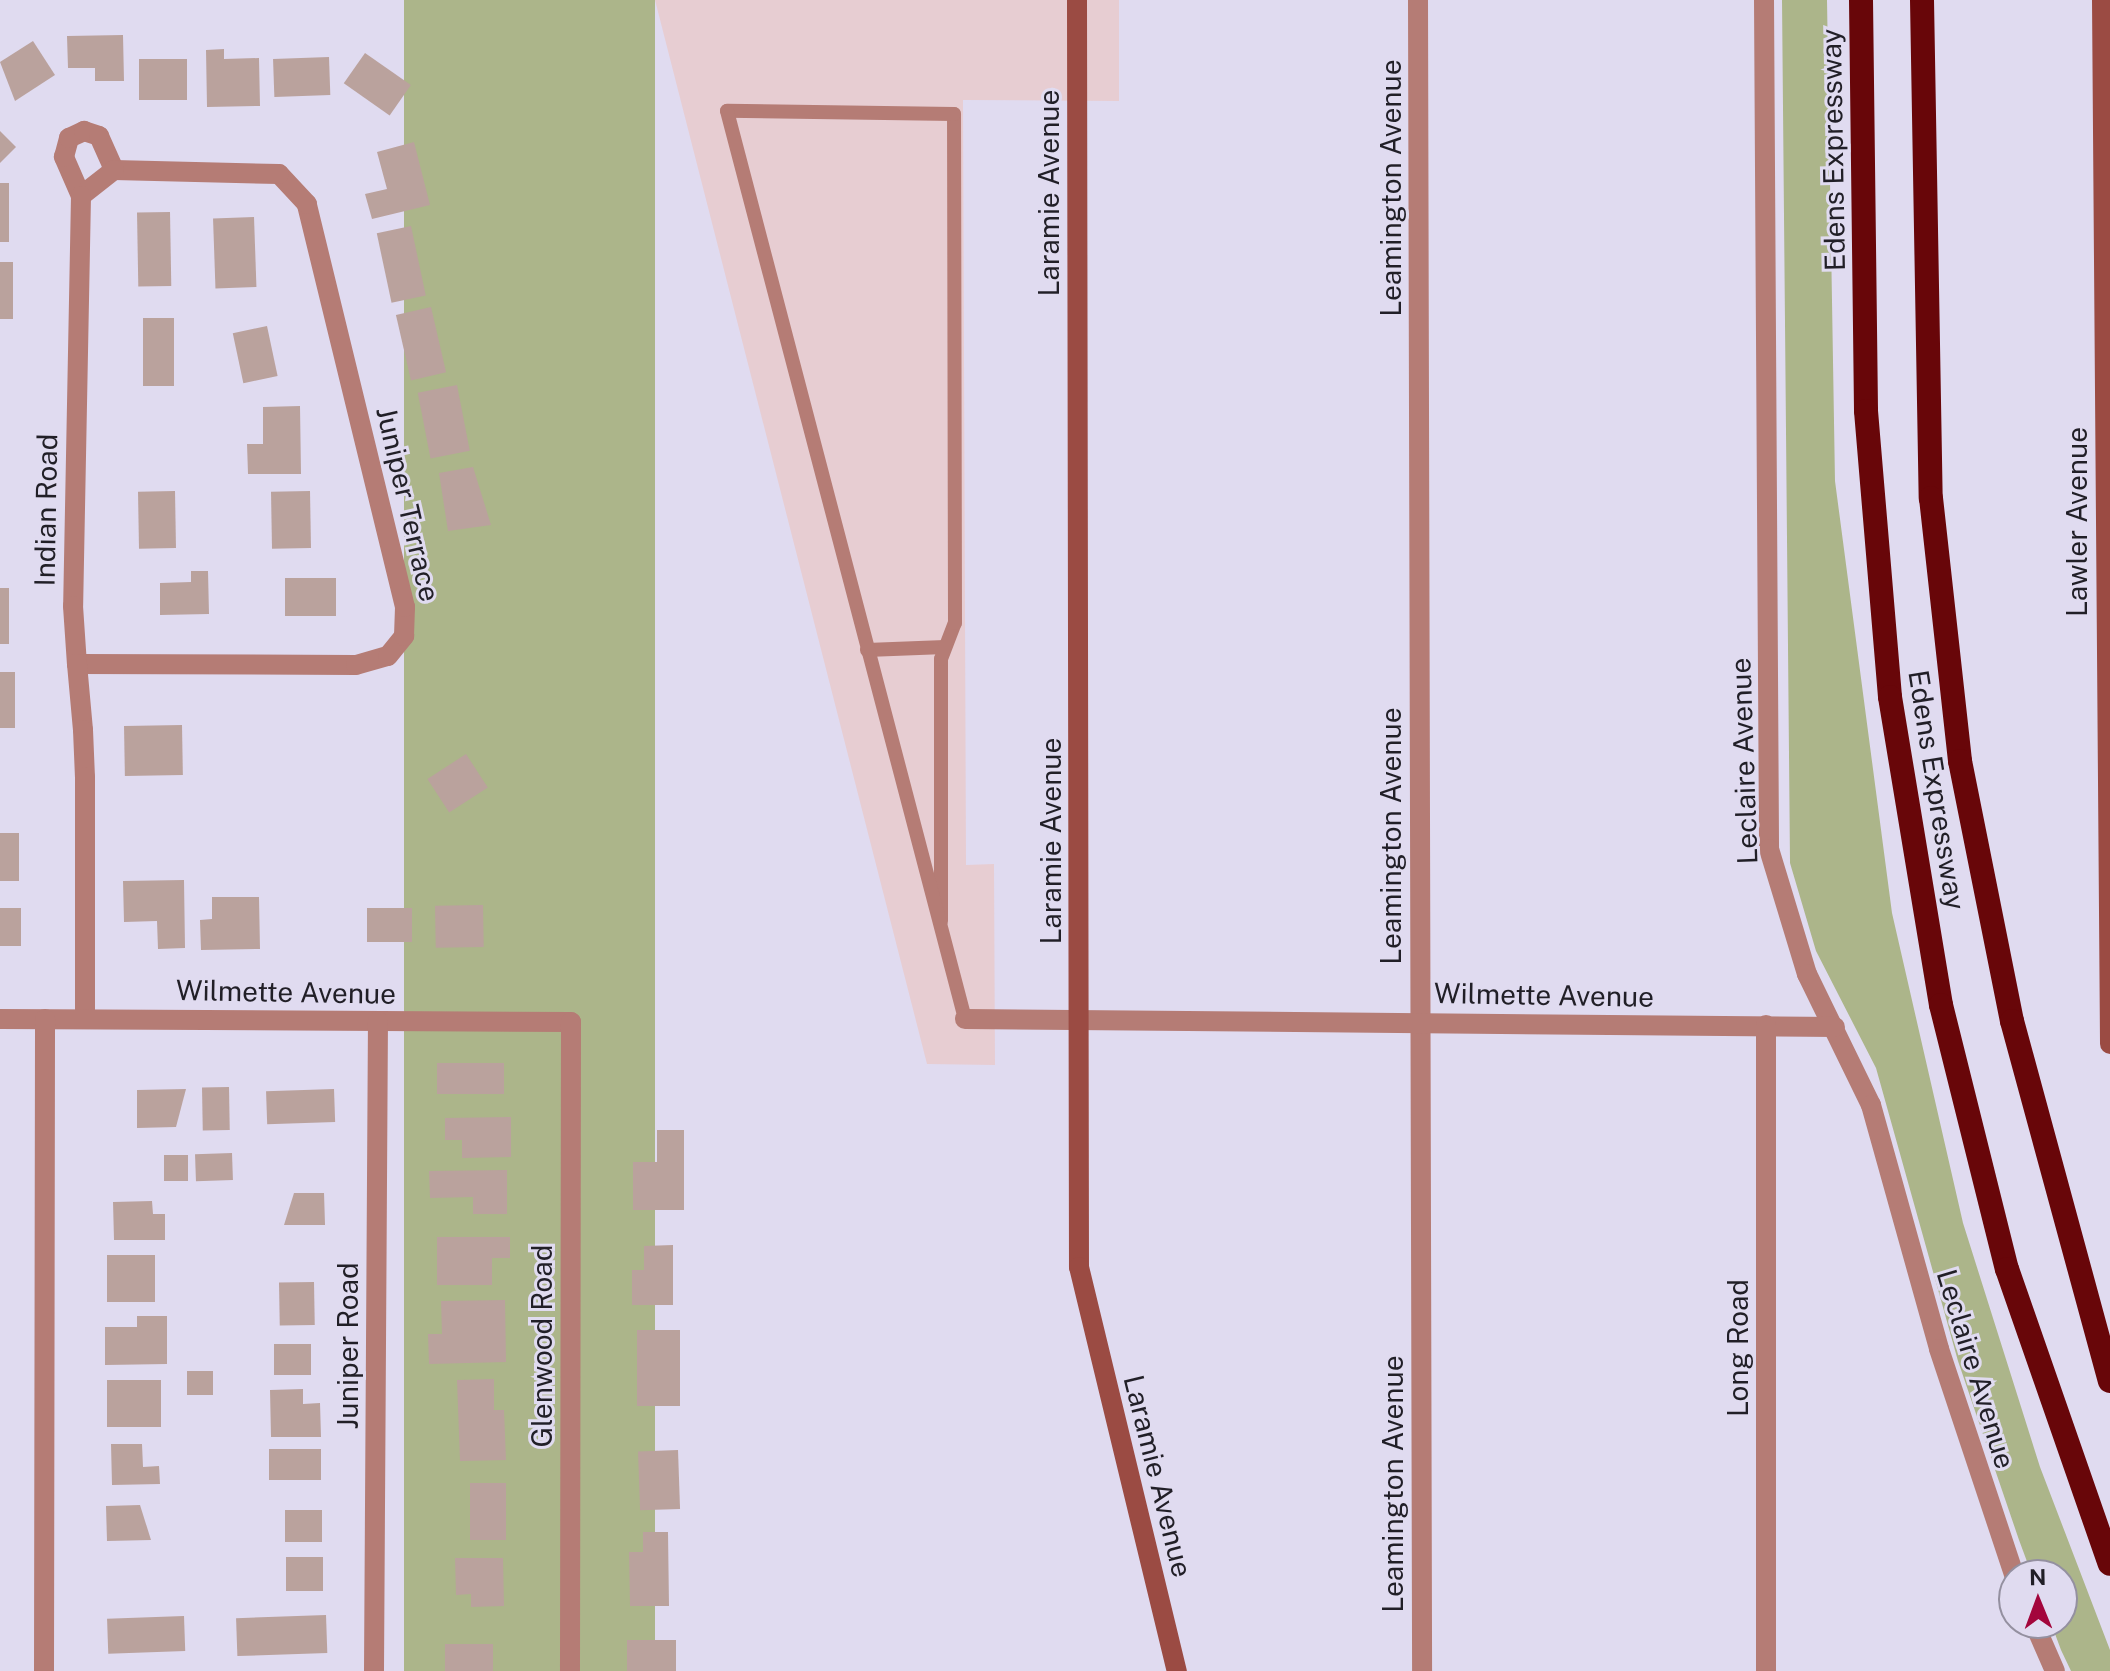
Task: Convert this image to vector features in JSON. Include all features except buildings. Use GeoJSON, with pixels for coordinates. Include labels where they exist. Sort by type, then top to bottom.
{"type":"FeatureCollection","features":[{"type":"Feature","properties":{"kind":"highway","name":"Edens Expressway"},"geometry":{"type":"LineString","coordinates":[[1861,0],[1866,411],[1890,697],[1941,1005],[2007,1269],[2110,1564]]}},
{"type":"Feature","properties":{"kind":"highway","name":"Edens Expressway"},"geometry":{"type":"LineString","coordinates":[[1922,0],[1931,498],[1960,761],[2012,1021],[2110,1381]]}},
{"type":"Feature","properties":{"kind":"street","name":"Laramie Avenue"},"geometry":{"type":"LineString","coordinates":[[1077,0],[1079,1267],[1177,1671]]}},
{"type":"Feature","properties":{"kind":"street","name":"Leamington Avenue"},"geometry":{"type":"LineString","coordinates":[[1418,0],[1422,1671]]}},
{"type":"Feature","properties":{"kind":"street","name":"Leclaire Avenue"},"geometry":{"type":"LineString","coordinates":[[1764,0],[1769,849],[1788,924],[1871,1105],[1939,1349],[2009,1559]]}},
{"type":"Feature","properties":{"kind":"street","name":"Lawler Avenue"},"geometry":{"type":"LineString","coordinates":[[2102,0],[2109,1031]]}},
{"type":"Feature","properties":{"kind":"street"},"geometry":{"type":"LineString","coordinates":[[84,131],[99,136],[114,170],[81,196],[64,157],[69,138],[84,131]]}},
{"type":"Feature","properties":{"kind":"street","name":"Juniper Terrace"},"geometry":{"type":"LineString","coordinates":[[77,664],[356,665],[388,656],[404,636],[405,607],[307,204],[293,183],[264,171],[114,170]]}},
{"type":"Feature","properties":{"kind":"street","name":"Indian Road"},"geometry":{"type":"LineString","coordinates":[[81,196],[77,664],[85,1018]]}},
{"type":"Feature","properties":{"kind":"street","name":"Wilmette Avenue"},"geometry":{"type":"LineString","coordinates":[[0,1019],[571,1022]]}},
{"type":"Feature","properties":{"kind":"street"},"geometry":{"type":"LineString","coordinates":[[44,1671],[45,1019]]}},
{"type":"Feature","properties":{"kind":"street","name":"Wilmette Avenue"},"geometry":{"type":"LineString","coordinates":[[965,1019],[1835,1027]]}},
{"type":"Feature","properties":{"kind":"street","name":"Juniper Road"},"geometry":{"type":"LineString","coordinates":[[374,1671],[378,1021]]}},
{"type":"Feature","properties":{"kind":"street","name":"Glenwood Road"},"geometry":{"type":"LineString","coordinates":[[570,1671],[571,1022]]}},
{"type":"Feature","properties":{"kind":"street","name":"Long Road"},"geometry":{"type":"LineString","coordinates":[[1766,1025],[1766,1671]]}},
{"type":"Feature","properties":{"kind":"street"},"geometry":{"type":"LineString","coordinates":[[2041,1639],[2055,1671]]}},
{"type":"Feature","properties":{"kind":"lane"},"geometry":{"type":"LineString","coordinates":[[941,921],[945,647],[955,623],[954,114],[727,111],[965,1019]]}},
{"type":"Feature","properties":{"kind":"lane"},"geometry":{"type":"LineString","coordinates":[[867,650],[945,647]]}},
{"type":"Feature","properties":{"kind":"shaded area"},"geometry":{"type":"Polygon","coordinates":[[[655,0],[1119,0],[1119,101],[963,100],[966,865],[994,864],[995,1065],[927,1064],[655,0]]]}},
{"type":"Feature","properties":{"kind":"green space"},"geometry":{"type":"Polygon","coordinates":[[[404,0],[655,0],[655,1671],[404,1671],[404,0]]]}},
{"type":"Feature","properties":{"kind":"green space"},"geometry":{"type":"Polygon","coordinates":[[[1782,0],[1827,0],[1835,481],[1892,913],[1963,1223],[2040,1467],[2075,1559],[2026,1559],[1958,1361],[1876,1068],[1816,951],[1790,863],[1782,0]]]}},
{"type":"Feature","properties":{"kind":"green space"},"geometry":{"type":"Polygon","coordinates":[[[2078,1566],[2110,1650],[2110,1671],[2071,1671],[2057,1639],[2078,1639],[2078,1566]]]}}]}
